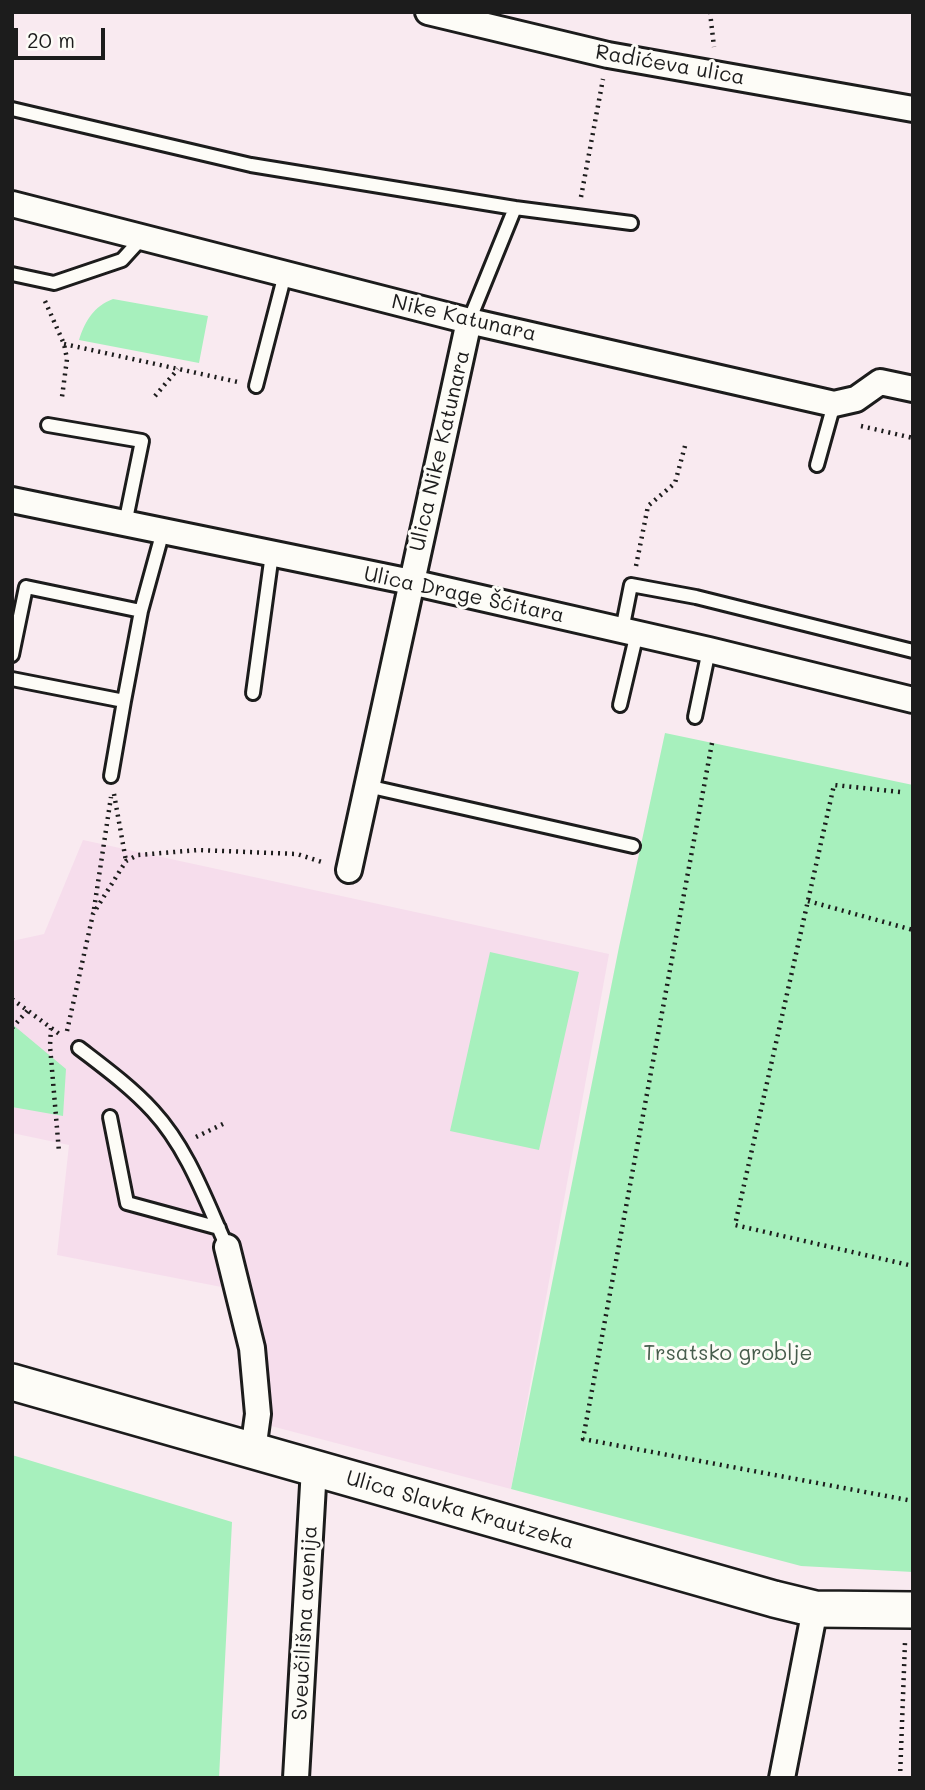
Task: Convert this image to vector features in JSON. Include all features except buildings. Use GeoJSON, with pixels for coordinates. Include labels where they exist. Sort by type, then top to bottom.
{"type":"FeatureCollection","features":[{"type":"Feature","properties":{"kind":"street","name":"Radićeva ulica"},"geometry":{"type":"LineString","coordinates":[[428,12],[597,53],[913,109]]}},
{"type":"Feature","properties":{"kind":"street","name":"Nike Katunara"},"geometry":{"type":"LineString","coordinates":[[12,204],[832,412]]}},
{"type":"Feature","properties":{"kind":"street","name":"Ulica Nike Katunara"},"geometry":{"type":"LineString","coordinates":[[349,870],[469,321]]}},
{"type":"Feature","properties":{"kind":"street"},"geometry":{"type":"LineString","coordinates":[[832,412],[880,382],[913,389]]}},
{"type":"Feature","properties":{"kind":"street","name":"Ulica Drage Šćitara"},"geometry":{"type":"LineString","coordinates":[[12,500],[411,582],[913,700]]}},
{"type":"Feature","properties":{"kind":"street"},"geometry":{"type":"LineString","coordinates":[[223,1238],[252,1348],[258,1415],[253,1451]]}},
{"type":"Feature","properties":{"kind":"street","name":"Ulica Slavka Krautzeka"},"geometry":{"type":"LineString","coordinates":[[12,1382],[815,1609],[909,1623]]}},
{"type":"Feature","properties":{"kind":"street","name":"Sveučilišna avenija"},"geometry":{"type":"LineString","coordinates":[[296,1778],[314,1468]]}},
{"type":"Feature","properties":{"kind":"street"},"geometry":{"type":"LineString","coordinates":[[782,1778],[815,1609]]}},
{"type":"Feature","properties":{"kind":"lane"},"geometry":{"type":"LineString","coordinates":[[12,110],[251,165],[515,208],[631,223]]}},
{"type":"Feature","properties":{"kind":"lane"},"geometry":{"type":"LineString","coordinates":[[469,321],[515,208]]}},
{"type":"Feature","properties":{"kind":"lane"},"geometry":{"type":"LineString","coordinates":[[12,274],[54,283],[122,260],[142,238]]}},
{"type":"Feature","properties":{"kind":"lane"},"geometry":{"type":"LineString","coordinates":[[256,386],[285,274]]}},
{"type":"Feature","properties":{"kind":"lane"},"geometry":{"type":"LineString","coordinates":[[817,465],[832,412]]}},
{"type":"Feature","properties":{"kind":"lane"},"geometry":{"type":"LineString","coordinates":[[48,425],[142,441],[125,524]]}},
{"type":"Feature","properties":{"kind":"lane"},"geometry":{"type":"LineString","coordinates":[[111,776],[141,611],[163,531]]}},
{"type":"Feature","properties":{"kind":"lane"},"geometry":{"type":"LineString","coordinates":[[253,693],[272,554]]}},
{"type":"Feature","properties":{"kind":"lane"},"geometry":{"type":"LineString","coordinates":[[620,705],[629,632],[631,586],[696,597],[913,651]]}},
{"type":"Feature","properties":{"kind":"lane"},"geometry":{"type":"LineString","coordinates":[[12,655],[26,587],[141,611]]}},
{"type":"Feature","properties":{"kind":"lane"},"geometry":{"type":"LineString","coordinates":[[695,717],[709,650]]}},
{"type":"Feature","properties":{"kind":"lane"},"geometry":{"type":"LineString","coordinates":[[12,680],[124,701]]}},
{"type":"Feature","properties":{"kind":"lane"},"geometry":{"type":"LineString","coordinates":[[367,786],[633,846]]}},
{"type":"Feature","properties":{"kind":"lane"},"geometry":{"type":"LineString","coordinates":[[79,1048],[124,1083],[154,1112],[179,1146],[223,1238]]}},
{"type":"Feature","properties":{"kind":"lane"},"geometry":{"type":"LineString","coordinates":[[110,1117],[127,1203],[223,1238]]}},
{"type":"Feature","properties":{"kind":"path"},"geometry":{"type":"LineString","coordinates":[[710,12],[714,51]]}},
{"type":"Feature","properties":{"kind":"path"},"geometry":{"type":"LineString","coordinates":[[578,215],[605,68]]}},
{"type":"Feature","properties":{"kind":"path"},"geometry":{"type":"LineString","coordinates":[[45,300],[64,344],[67,359],[62,397]]}},
{"type":"Feature","properties":{"kind":"path"},"geometry":{"type":"LineString","coordinates":[[64,344],[256,386]]}},
{"type":"Feature","properties":{"kind":"path"},"geometry":{"type":"LineString","coordinates":[[155,396],[178,369]]}},
{"type":"Feature","properties":{"kind":"path"},"geometry":{"type":"LineString","coordinates":[[832,412],[913,438]]}},
{"type":"Feature","properties":{"kind":"path"},"geometry":{"type":"LineString","coordinates":[[631,586],[648,506],[675,484],[685,446]]}},
{"type":"Feature","properties":{"kind":"path"},"geometry":{"type":"LineString","coordinates":[[712,743],[583,1439],[913,1501]]}},
{"type":"Feature","properties":{"kind":"path"},"geometry":{"type":"LineString","coordinates":[[900,792],[834,785],[736,1224],[913,1266]]}},
{"type":"Feature","properties":{"kind":"path"},"geometry":{"type":"LineString","coordinates":[[12,999],[66,1038],[93,914],[113,789],[126,861]]}},
{"type":"Feature","properties":{"kind":"path"},"geometry":{"type":"LineString","coordinates":[[93,914],[126,861],[138,855],[198,850],[297,854],[349,870]]}},
{"type":"Feature","properties":{"kind":"path"},"geometry":{"type":"LineString","coordinates":[[808,901],[913,930]]}},
{"type":"Feature","properties":{"kind":"path"},"geometry":{"type":"LineString","coordinates":[[12,1028],[27,1010]]}},
{"type":"Feature","properties":{"kind":"path"},"geometry":{"type":"LineString","coordinates":[[51,1028],[50,1046],[59,1152]]}},
{"type":"Feature","properties":{"kind":"path"},"geometry":{"type":"LineString","coordinates":[[179,1146],[227,1122]]}},
{"type":"Feature","properties":{"kind":"path"},"geometry":{"type":"LineString","coordinates":[[900,1778],[909,1623]]}},
{"type":"Feature","properties":{"kind":"shaded area"},"geometry":{"type":"Polygon","coordinates":[[[83,840],[609,954],[511,1489],[271,1426],[237,1290],[57,1255],[69,1145],[12,1133],[12,941],[44,934],[83,840]]]}},
{"type":"Feature","properties":{"kind":"green space"},"geometry":{"type":"Polygon","coordinates":[[[113,299],[208,316],[199,363],[79,340],[91,315],[113,299]]]}},
{"type":"Feature","properties":{"kind":"green space","name":"Trsatsko groblje"},"geometry":{"type":"Polygon","coordinates":[[[665,733],[913,785],[913,1572],[801,1566],[511,1489],[619,947],[665,733]]]}},
{"type":"Feature","properties":{"kind":"green space"},"geometry":{"type":"Polygon","coordinates":[[[490,952],[579,972],[539,1150],[450,1131],[490,952]]]}},
{"type":"Feature","properties":{"kind":"green space"},"geometry":{"type":"Polygon","coordinates":[[[12,1024],[66,1069],[63,1116],[12,1107],[12,1024]]]}},
{"type":"Feature","properties":{"kind":"green space"},"geometry":{"type":"Polygon","coordinates":[[[12,1455],[232,1522],[219,1778],[12,1778],[12,1455]]]}}]}
